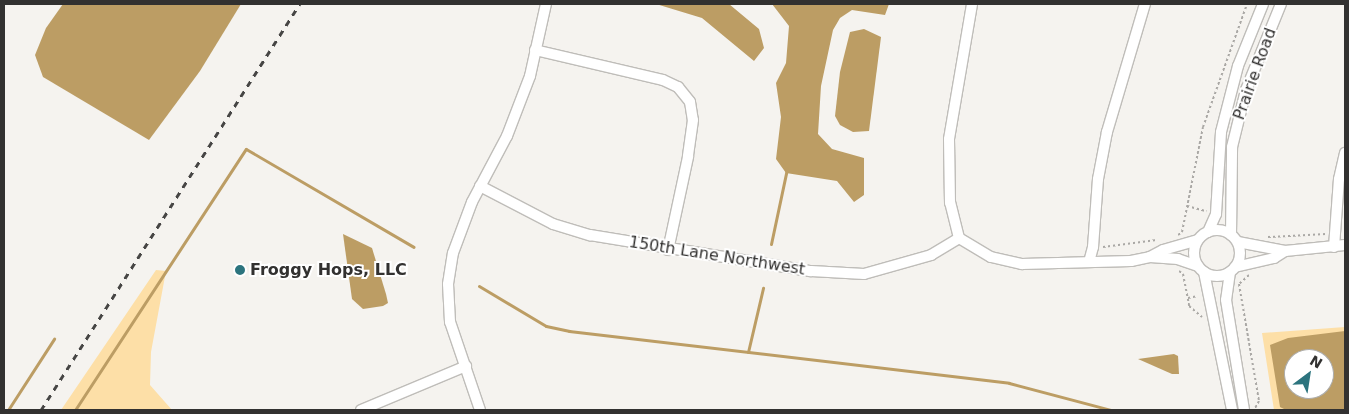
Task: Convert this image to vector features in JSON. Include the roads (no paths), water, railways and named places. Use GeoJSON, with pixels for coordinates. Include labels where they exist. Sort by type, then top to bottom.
{"type":"FeatureCollection","features":[{"type":"Feature","properties":{"kind":"street"},"geometry":{"type":"LineString","coordinates":[[480,410],[450,322],[448,284],[453,253],[480,186],[507,136],[530,76],[546,4]]}},
{"type":"Feature","properties":{"kind":"street"},"geometry":{"type":"LineString","coordinates":[[972,4],[950,139],[950,203],[959,238],[991,257],[1022,264],[1131,261],[1150,257],[1178,259],[1217,276],[1274,258],[1285,251]]}},
{"type":"Feature","properties":{"kind":"street"},"geometry":{"type":"LineString","coordinates":[[1089,262],[1093,247],[1098,179],[1107,132],[1145,4]]}},
{"type":"Feature","properties":{"kind":"street","name":"Prairie Road"},"geometry":{"type":"LineString","coordinates":[[1208,232],[1216,214],[1221,132],[1238,66],[1263,4]]}},
{"type":"Feature","properties":{"kind":"street","name":"Prairie Road"},"geometry":{"type":"LineString","coordinates":[[1244,410],[1226,300],[1233,270],[1240,253],[1235,239],[1232,147],[1246,90],[1281,4]]}},
{"type":"Feature","properties":{"kind":"street"},"geometry":{"type":"LineString","coordinates":[[535,50],[663,80],[678,87],[690,102],[693,120],[688,157],[668,250]]}},
{"type":"Feature","properties":{"kind":"street"},"geometry":{"type":"LineString","coordinates":[[1334,246],[1333,233],[1339,179],[1345,153]]}},
{"type":"Feature","properties":{"kind":"street","name":"150th Lane Northwest"},"geometry":{"type":"LineString","coordinates":[[480,186],[553,224],[590,235],[668,250],[811,271],[864,274],[931,255],[959,238]]}},
{"type":"Feature","properties":{"kind":"street"},"geometry":{"type":"LineString","coordinates":[[1150,257],[1162,250],[1198,240],[1208,232],[1220,230],[1235,239],[1285,251],[1345,245]]}},
{"type":"Feature","properties":{"kind":"street"},"geometry":{"type":"LineString","coordinates":[[1198,240],[1194,253],[1201,269],[1232,410]]}},
{"type":"Feature","properties":{"kind":"street"},"geometry":{"type":"LineString","coordinates":[[361,410],[466,366]]}},
{"type":"Feature","properties":{"kind":"waterway"},"geometry":{"type":"LineString","coordinates":[[75,410],[246,149],[414,247]]}},
{"type":"Feature","properties":{"kind":"waterway"},"geometry":{"type":"LineString","coordinates":[[771,244],[787,169]]}},
{"type":"Feature","properties":{"kind":"waterway"},"geometry":{"type":"LineString","coordinates":[[479,286],[546,326],[569,331],[1009,383],[1111,410]]}},
{"type":"Feature","properties":{"kind":"waterway"},"geometry":{"type":"LineString","coordinates":[[748,352],[763,288]]}},
{"type":"Feature","properties":{"kind":"waterway"},"geometry":{"type":"LineString","coordinates":[[8,410],[54,339]]}},
{"type":"Feature","properties":{"kind":"railway"},"geometry":{"type":"LineString","coordinates":[[41,410],[300,4]]}},
{"type":"Feature","properties":{"kind":"place","name":"Froggy Hops, LLC"},"geometry":{"type":"Point","coordinates":[240,270]}}]}
